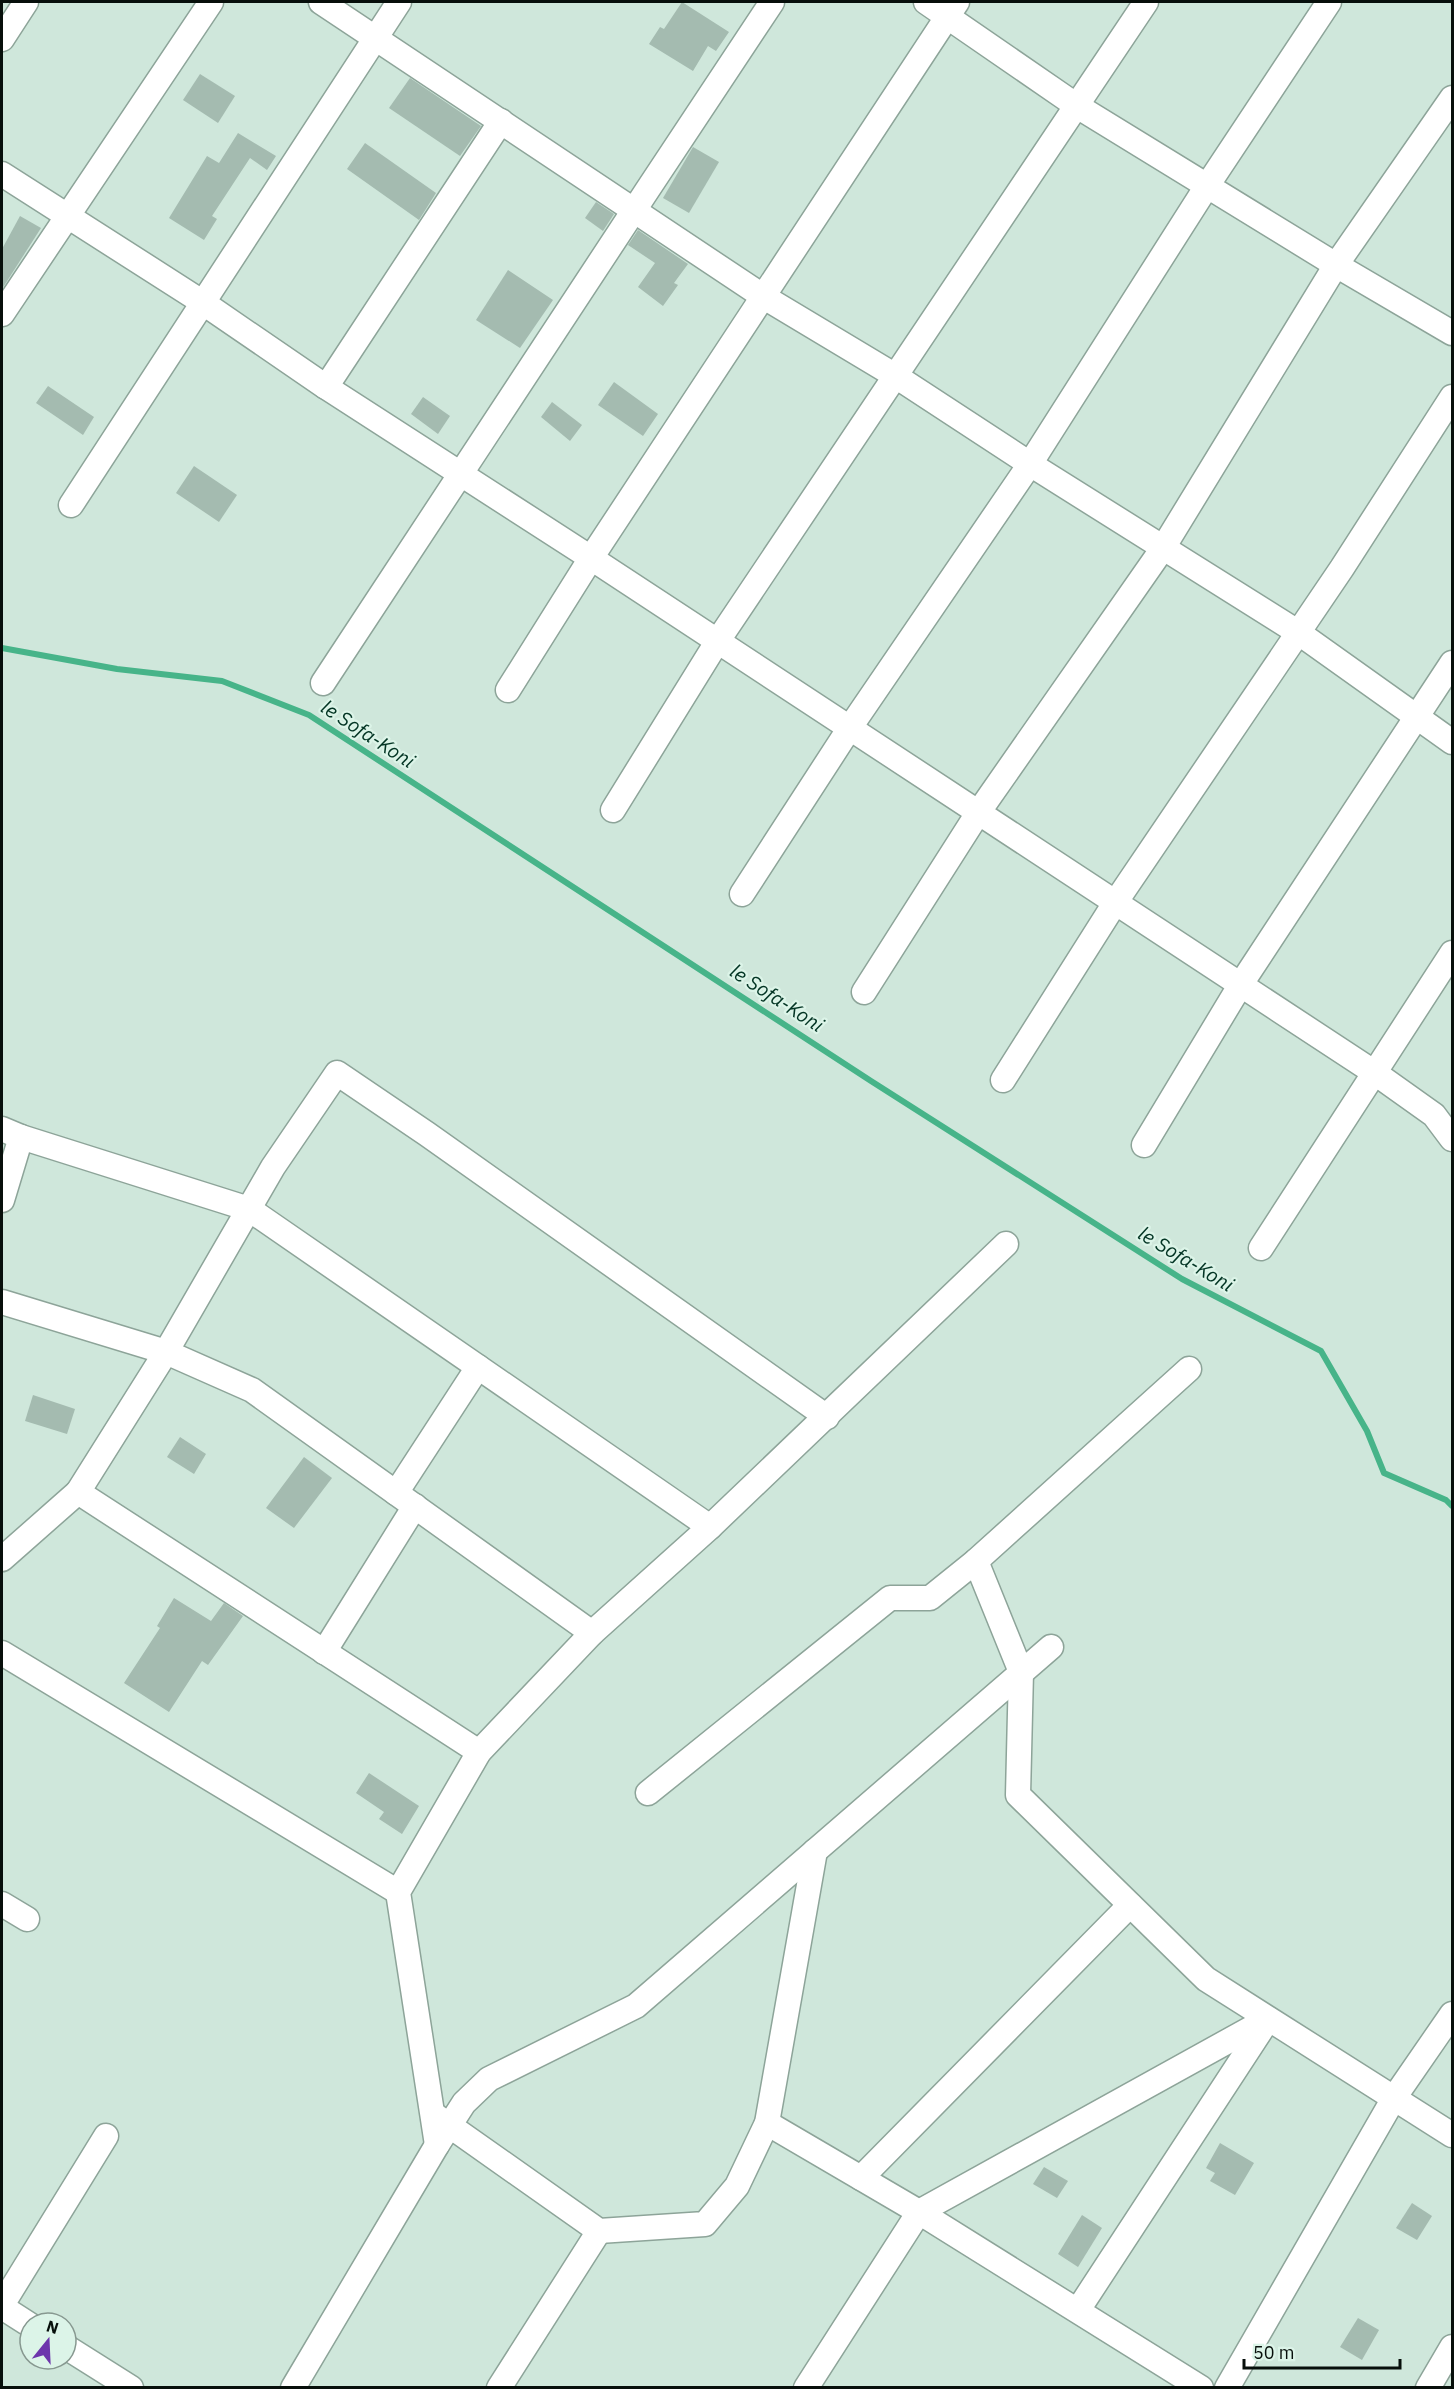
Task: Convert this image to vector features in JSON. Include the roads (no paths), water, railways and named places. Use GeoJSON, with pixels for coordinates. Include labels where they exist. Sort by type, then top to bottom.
{"type":"FeatureCollection","features":[{"type":"Feature","properties":{"kind":"street"},"geometry":{"type":"LineString","coordinates":[[2,39],[26,2]]}},
{"type":"Feature","properties":{"kind":"street"},"geometry":{"type":"LineString","coordinates":[[2,315],[211,2]]}},
{"type":"Feature","properties":{"kind":"street"},"geometry":{"type":"LineString","coordinates":[[321,2],[764,297],[894,375],[1029,465],[1299,633],[1452,742]]}},
{"type":"Feature","properties":{"kind":"street"},"geometry":{"type":"LineString","coordinates":[[71,505],[399,2]]}},
{"type":"Feature","properties":{"kind":"street"},"geometry":{"type":"LineString","coordinates":[[323,683],[463,474],[633,209],[772,2]]}},
{"type":"Feature","properties":{"kind":"street"},"geometry":{"type":"LineString","coordinates":[[926,2],[952,9],[1077,106],[1336,265],[1452,333]]}},
{"type":"Feature","properties":{"kind":"street"},"geometry":{"type":"LineString","coordinates":[[613,810],[717,642],[1146,2]]}},
{"type":"Feature","properties":{"kind":"street"},"geometry":{"type":"LineString","coordinates":[[742,894],[849,729],[1029,465],[1207,186],[1329,2]]}},
{"type":"Feature","properties":{"kind":"street"},"geometry":{"type":"LineString","coordinates":[[508,690],[591,558],[952,9]]}},
{"type":"Feature","properties":{"kind":"street"},"geometry":{"type":"LineString","coordinates":[[864,992],[978,813],[1162,548],[1336,265],[1452,98]]}},
{"type":"Feature","properties":{"kind":"street"},"geometry":{"type":"LineString","coordinates":[[326,387],[501,121]]}},
{"type":"Feature","properties":{"kind":"street"},"geometry":{"type":"LineString","coordinates":[[2,174],[202,302],[326,387],[463,474],[1375,1073],[1434,1115],[1452,1139]]}},
{"type":"Feature","properties":{"kind":"street"},"geometry":{"type":"LineString","coordinates":[[1003,1080],[1115,903],[1299,633],[1452,397]]}},
{"type":"Feature","properties":{"kind":"street"},"geometry":{"type":"LineString","coordinates":[[1144,1145],[1241,984],[1452,663]]}},
{"type":"Feature","properties":{"kind":"street"},"geometry":{"type":"LineString","coordinates":[[1261,1248],[1452,953]]}},
{"type":"Feature","properties":{"kind":"street"},"geometry":{"type":"LineString","coordinates":[[2,1559],[78,1492],[166,1352],[273,1167],[337,1073],[827,1417]]}},
{"type":"Feature","properties":{"kind":"street"},"geometry":{"type":"LineString","coordinates":[[2,1200],[11,1133],[249,1209],[710,1527]]}},
{"type":"Feature","properties":{"kind":"street"},"geometry":{"type":"LineString","coordinates":[[815,1851],[767,2123],[737,2186],[705,2224],[599,2231],[439,2128],[398,1892],[479,1752],[592,1633],[710,1527],[1006,1244]]}},
{"type":"Feature","properties":{"kind":"street"},"geometry":{"type":"LineString","coordinates":[[2,1302],[166,1352],[252,1390],[592,1633]]}},
{"type":"Feature","properties":{"kind":"street"},"geometry":{"type":"LineString","coordinates":[[324,1652],[478,1367]]}},
{"type":"Feature","properties":{"kind":"street"},"geometry":{"type":"LineString","coordinates":[[648,1793],[890,1598],[930,1598],[976,1561],[1189,1369]]}},
{"type":"Feature","properties":{"kind":"street"},"geometry":{"type":"LineString","coordinates":[[78,1492],[479,1752]]}},
{"type":"Feature","properties":{"kind":"street"},"geometry":{"type":"LineString","coordinates":[[976,1561],[1021,1672],[1018,1795],[1206,1979],[1452,2135]]}},
{"type":"Feature","properties":{"kind":"street"},"geometry":{"type":"LineString","coordinates":[[293,2388],[439,2128],[464,2103],[489,2079],[636,2006],[1051,1647]]}},
{"type":"Feature","properties":{"kind":"street"},"geometry":{"type":"LineString","coordinates":[[2,1653],[398,1892]]}},
{"type":"Feature","properties":{"kind":"street"},"geometry":{"type":"LineString","coordinates":[[2,1904],[27,1919]]}},
{"type":"Feature","properties":{"kind":"street"},"geometry":{"type":"LineString","coordinates":[[861,2178],[1130,1905]]}},
{"type":"Feature","properties":{"kind":"street"},"geometry":{"type":"LineString","coordinates":[[1227,2388],[1394,2098],[1452,2014]]}},
{"type":"Feature","properties":{"kind":"street"},"geometry":{"type":"LineString","coordinates":[[807,2388],[919,2212],[1268,2019]]}},
{"type":"Feature","properties":{"kind":"street"},"geometry":{"type":"LineString","coordinates":[[1078,2310],[1268,2019]]}},
{"type":"Feature","properties":{"kind":"street"},"geometry":{"type":"LineString","coordinates":[[767,2123],[919,2212],[1201,2388]]}},
{"type":"Feature","properties":{"kind":"street"},"geometry":{"type":"LineString","coordinates":[[18,2317],[2,2306],[106,2136]]}},
{"type":"Feature","properties":{"kind":"street"},"geometry":{"type":"LineString","coordinates":[[499,2388],[599,2231]]}},
{"type":"Feature","properties":{"kind":"street"},"geometry":{"type":"LineString","coordinates":[[1428,2388],[1452,2347]]}},
{"type":"Feature","properties":{"kind":"street"},"geometry":{"type":"LineString","coordinates":[[78,2355],[131,2388]]}},
{"type":"Feature","properties":{"kind":"waterway","name":"le Sofa-Koni"},"geometry":{"type":"LineString","coordinates":[[2,648],[117,669],[222,681],[309,715],[871,1081],[1182,1279],[1321,1351],[1367,1431],[1384,1473],[1446,1500],[1452,1506]]}}]}
